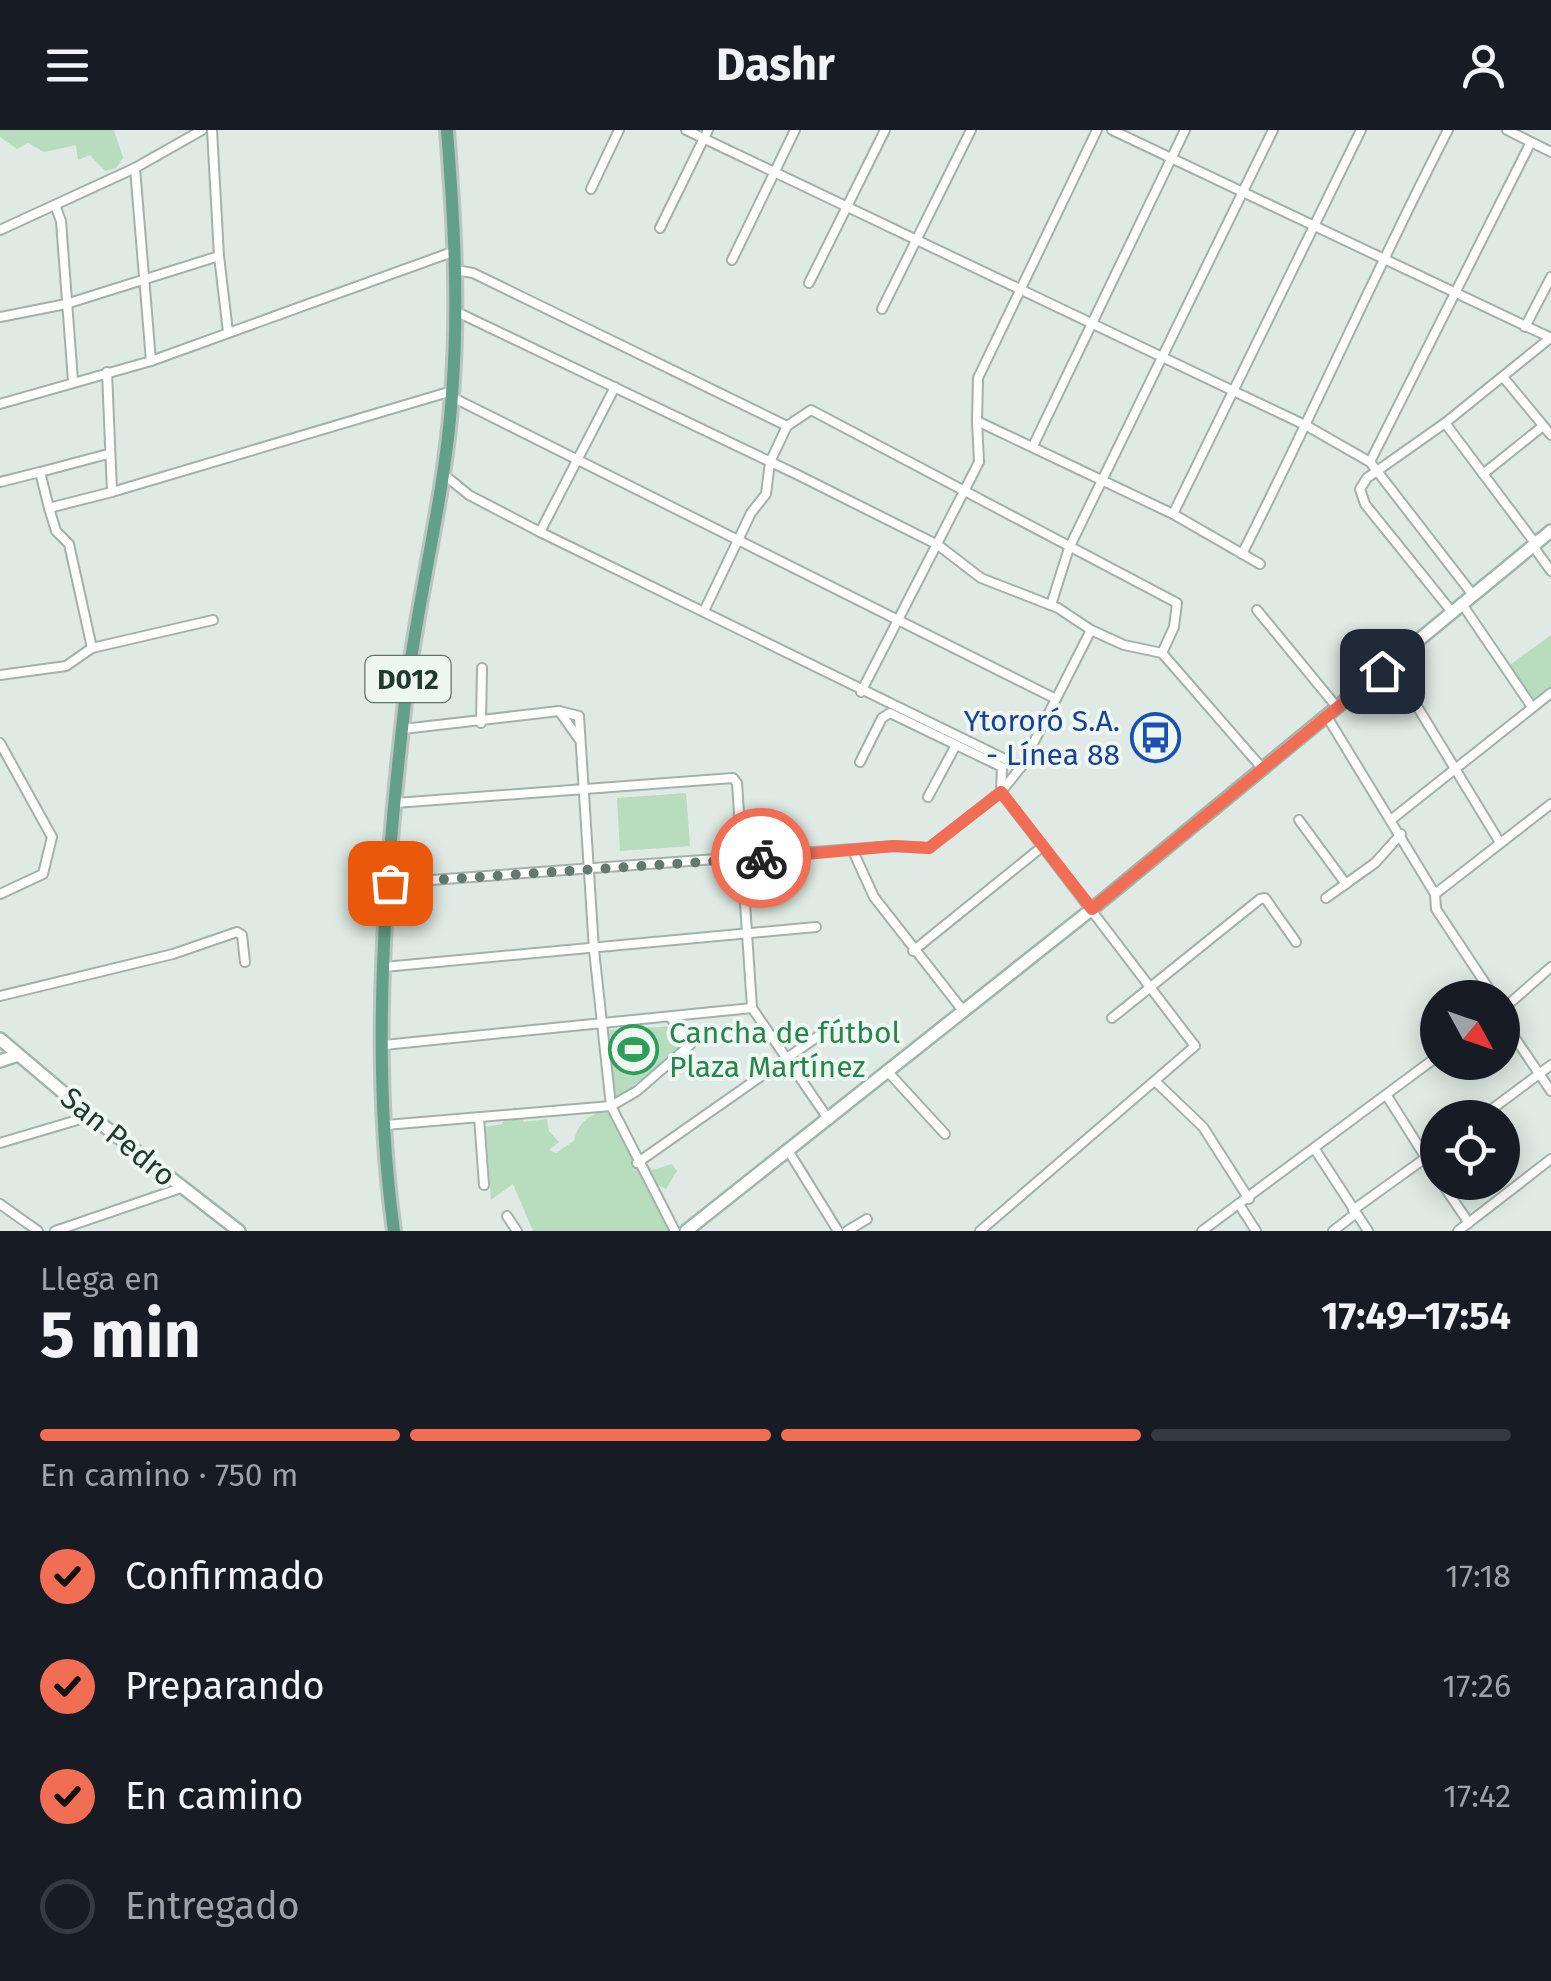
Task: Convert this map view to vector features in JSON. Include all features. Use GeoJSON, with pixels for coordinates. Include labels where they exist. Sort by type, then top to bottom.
{"type":"FeatureCollection","features":[{"type":"Feature","properties":{"kind":"main road","name":"D012"},"geometry":{"type":"LineString","coordinates":[[394,1231],[386,1125],[384,967],[402,729],[452,394],[457,312],[447,130]]}},
{"type":"Feature","properties":{"kind":"main road"},"geometry":{"type":"LineString","coordinates":[[686,1231],[1092,909],[1551,530]]}},
{"type":"Feature","properties":{"kind":"main road","name":"San Pedro"},"geometry":{"type":"LineString","coordinates":[[0,1038],[90,1116],[239,1231]]}},
{"type":"Feature","properties":{"kind":"main road"},"geometry":{"type":"LineString","coordinates":[[0,1061],[18,1055]]}},
{"type":"Feature","properties":{"kind":"street"},"geometry":{"type":"LineString","coordinates":[[0,230],[135,168],[202,130]]}},
{"type":"Feature","properties":{"kind":"street"},"geometry":{"type":"LineString","coordinates":[[212,130],[228,332]]}},
{"type":"Feature","properties":{"kind":"street"},"geometry":{"type":"LineString","coordinates":[[592,189],[619,130]]}},
{"type":"Feature","properties":{"kind":"street"},"geometry":{"type":"LineString","coordinates":[[686,130],[706,134],[847,208],[1307,426],[1370,462],[1473,596]]}},
{"type":"Feature","properties":{"kind":"street"},"geometry":{"type":"LineString","coordinates":[[732,260],[795,130]]}},
{"type":"Feature","properties":{"kind":"street"},"geometry":{"type":"LineString","coordinates":[[809,283],[884,130]]}},
{"type":"Feature","properties":{"kind":"street"},"geometry":{"type":"LineString","coordinates":[[882,308],[971,130]]}},
{"type":"Feature","properties":{"kind":"street"},"geometry":{"type":"LineString","coordinates":[[861,692],[979,462],[978,378],[1096,130]]}},
{"type":"Feature","properties":{"kind":"street"},"geometry":{"type":"LineString","coordinates":[[1112,130],[1550,338],[1445,424],[1377,471],[1360,489],[1361,499],[1457,608],[1532,707]]}},
{"type":"Feature","properties":{"kind":"street"},"geometry":{"type":"LineString","coordinates":[[1033,446],[1184,130]]}},
{"type":"Feature","properties":{"kind":"street"},"geometry":{"type":"LineString","coordinates":[[1051,605],[1069,548],[1273,130]]}},
{"type":"Feature","properties":{"kind":"street"},"geometry":{"type":"LineString","coordinates":[[1173,514],[1361,130]]}},
{"type":"Feature","properties":{"kind":"street"},"geometry":{"type":"LineString","coordinates":[[1242,554],[1307,426],[1382,258],[1448,130]]}},
{"type":"Feature","properties":{"kind":"street"},"geometry":{"type":"LineString","coordinates":[[1507,130],[1551,152]]}},
{"type":"Feature","properties":{"kind":"street"},"geometry":{"type":"LineString","coordinates":[[660,228],[706,134]]}},
{"type":"Feature","properties":{"kind":"street"},"geometry":{"type":"LineString","coordinates":[[1370,462],[1531,142]]}},
{"type":"Feature","properties":{"kind":"street"},"geometry":{"type":"LineString","coordinates":[[135,168],[150,361]]}},
{"type":"Feature","properties":{"kind":"street"},"geometry":{"type":"LineString","coordinates":[[56,205],[61,221],[73,381]]}},
{"type":"Feature","properties":{"kind":"street"},"geometry":{"type":"LineString","coordinates":[[0,404],[150,361],[455,252]]}},
{"type":"Feature","properties":{"kind":"street"},"geometry":{"type":"LineString","coordinates":[[0,317],[66,304],[219,256]]}},
{"type":"Feature","properties":{"kind":"street"},"geometry":{"type":"LineString","coordinates":[[456,270],[473,273],[787,426]]}},
{"type":"Feature","properties":{"kind":"street"},"geometry":{"type":"LineString","coordinates":[[1524,327],[1551,277]]}},
{"type":"Feature","properties":{"kind":"street"},"geometry":{"type":"LineString","coordinates":[[457,312],[938,545],[981,578],[1051,605],[1124,645],[1162,653],[1262,768]]}},
{"type":"Feature","properties":{"kind":"street"},"geometry":{"type":"LineString","coordinates":[[107,372],[112,492]]}},
{"type":"Feature","properties":{"kind":"street"},"geometry":{"type":"LineString","coordinates":[[1503,376],[1551,436]]}},
{"type":"Feature","properties":{"kind":"street"},"geometry":{"type":"LineString","coordinates":[[540,532],[615,387]]}},
{"type":"Feature","properties":{"kind":"street"},"geometry":{"type":"LineString","coordinates":[[49,508],[452,394],[575,462],[1056,699]]}},
{"type":"Feature","properties":{"kind":"street"},"geometry":{"type":"LineString","coordinates":[[705,610],[766,494],[770,462],[787,426],[811,410],[1177,603],[1174,627],[1162,653]]}},
{"type":"Feature","properties":{"kind":"street"},"geometry":{"type":"LineString","coordinates":[[977,421],[1173,514],[1260,564]]}},
{"type":"Feature","properties":{"kind":"street"},"geometry":{"type":"LineString","coordinates":[[1445,424],[1551,571]]}},
{"type":"Feature","properties":{"kind":"street"},"geometry":{"type":"LineString","coordinates":[[1483,474],[1544,426]]}},
{"type":"Feature","properties":{"kind":"street"},"geometry":{"type":"LineString","coordinates":[[0,482],[108,454]]}},
{"type":"Feature","properties":{"kind":"street"},"geometry":{"type":"LineString","coordinates":[[40,472],[56,531],[69,544],[92,648]]}},
{"type":"Feature","properties":{"kind":"street"},"geometry":{"type":"LineString","coordinates":[[441,472],[468,495],[540,532],[1020,767]]}},
{"type":"Feature","properties":{"kind":"street"},"geometry":{"type":"LineString","coordinates":[[1257,610],[1331,711],[1435,894],[1436,908],[1483,980]]}},
{"type":"Feature","properties":{"kind":"street"},"geometry":{"type":"LineString","coordinates":[[0,676],[66,666],[92,648],[213,620]]}},
{"type":"Feature","properties":{"kind":"street"},"geometry":{"type":"LineString","coordinates":[[390,883],[929,848],[1001,792],[1020,767],[1091,630]]}},
{"type":"Feature","properties":{"kind":"street"},"geometry":{"type":"LineString","coordinates":[[481,722],[482,668]]}},
{"type":"Feature","properties":{"kind":"street"},"geometry":{"type":"LineString","coordinates":[[1382,671],[1400,682],[1500,841]]}},
{"type":"Feature","properties":{"kind":"street"},"geometry":{"type":"LineString","coordinates":[[1392,819],[1551,693]]}},
{"type":"Feature","properties":{"kind":"street"},"geometry":{"type":"LineString","coordinates":[[402,729],[560,712],[579,716],[594,950],[611,1106],[675,1231]]}},
{"type":"Feature","properties":{"kind":"street"},"geometry":{"type":"LineString","coordinates":[[560,712],[579,739]]}},
{"type":"Feature","properties":{"kind":"street"},"geometry":{"type":"LineString","coordinates":[[860,762],[888,713],[1004,768],[1001,792],[1152,984],[1196,1048],[980,1231]]}},
{"type":"Feature","properties":{"kind":"street"},"geometry":{"type":"LineString","coordinates":[[0,743],[52,837],[43,874],[0,894]]}},
{"type":"Feature","properties":{"kind":"street"},"geometry":{"type":"LineString","coordinates":[[928,797],[956,745]]}},
{"type":"Feature","properties":{"kind":"street"},"geometry":{"type":"LineString","coordinates":[[395,802],[583,792],[733,778],[737,782],[752,1008],[829,1120]]}},
{"type":"Feature","properties":{"kind":"street"},"geometry":{"type":"LineString","coordinates":[[1435,894],[1551,804]]}},
{"type":"Feature","properties":{"kind":"street"},"geometry":{"type":"LineString","coordinates":[[1299,820],[1346,884]]}},
{"type":"Feature","properties":{"kind":"street"},"geometry":{"type":"LineString","coordinates":[[1326,898],[1375,864],[1401,834]]}},
{"type":"Feature","properties":{"kind":"street"},"geometry":{"type":"LineString","coordinates":[[913,951],[1043,846]]}},
{"type":"Feature","properties":{"kind":"street"},"geometry":{"type":"LineString","coordinates":[[853,851],[874,897],[964,1012]]}},
{"type":"Feature","properties":{"kind":"street"},"geometry":{"type":"LineString","coordinates":[[1112,1018],[1262,898],[1296,942]]}},
{"type":"Feature","properties":{"kind":"street"},"geometry":{"type":"LineString","coordinates":[[384,967],[816,927]]}},
{"type":"Feature","properties":{"kind":"street"},"geometry":{"type":"LineString","coordinates":[[0,996],[173,954],[237,932],[242,935],[246,962]]}},
{"type":"Feature","properties":{"kind":"street"},"geometry":{"type":"LineString","coordinates":[[1520,994],[1551,966]]}},
{"type":"Feature","properties":{"kind":"street"},"geometry":{"type":"LineString","coordinates":[[384,1045],[752,1008]]}},
{"type":"Feature","properties":{"kind":"street"},"geometry":{"type":"LineString","coordinates":[[386,1125],[611,1106],[637,1092],[690,1045],[688,1035],[671,1018]]}},
{"type":"Feature","properties":{"kind":"street"},"geometry":{"type":"LineString","coordinates":[[637,1163],[828,1030]]}},
{"type":"Feature","properties":{"kind":"street"},"geometry":{"type":"LineString","coordinates":[[1520,1046],[1551,1091]]}},
{"type":"Feature","properties":{"kind":"street"},"geometry":{"type":"LineString","coordinates":[[1505,1100],[1551,1065]]}},
{"type":"Feature","properties":{"kind":"street"},"geometry":{"type":"LineString","coordinates":[[1202,1231],[1316,1151],[1420,1070]]}},
{"type":"Feature","properties":{"kind":"street"},"geometry":{"type":"LineString","coordinates":[[889,1072],[945,1134]]}},
{"type":"Feature","properties":{"kind":"street"},"geometry":{"type":"LineString","coordinates":[[1156,1082],[1203,1127],[1249,1199]]}},
{"type":"Feature","properties":{"kind":"street"},"geometry":{"type":"LineString","coordinates":[[1387,1096],[1420,1148]]}},
{"type":"Feature","properties":{"kind":"street"},"geometry":{"type":"LineString","coordinates":[[0,1143],[90,1116]]}},
{"type":"Feature","properties":{"kind":"street"},"geometry":{"type":"LineString","coordinates":[[479,1117],[484,1185]]}},
{"type":"Feature","properties":{"kind":"street"},"geometry":{"type":"LineString","coordinates":[[1316,1151],[1368,1231]]}},
{"type":"Feature","properties":{"kind":"street"},"geometry":{"type":"LineString","coordinates":[[789,1152],[838,1231]]}},
{"type":"Feature","properties":{"kind":"street"},"geometry":{"type":"LineString","coordinates":[[1458,1231],[1551,1159]]}},
{"type":"Feature","properties":{"kind":"street"},"geometry":{"type":"LineString","coordinates":[[1333,1231],[1420,1162]]}},
{"type":"Feature","properties":{"kind":"street"},"geometry":{"type":"LineString","coordinates":[[55,1231],[180,1188]]}},
{"type":"Feature","properties":{"kind":"street"},"geometry":{"type":"LineString","coordinates":[[1453,1200],[1469,1222]]}},
{"type":"Feature","properties":{"kind":"street"},"geometry":{"type":"LineString","coordinates":[[0,1204],[38,1231]]}},
{"type":"Feature","properties":{"kind":"street"},"geometry":{"type":"LineString","coordinates":[[1240,1206],[1256,1231]]}},
{"type":"Feature","properties":{"kind":"street"},"geometry":{"type":"LineString","coordinates":[[507,1216],[517,1231]]}},
{"type":"Feature","properties":{"kind":"street"},"geometry":{"type":"LineString","coordinates":[[847,1231],[866,1219]]}},
{"type":"Feature","properties":{"kind":"green space"},"geometry":{"type":"Polygon","coordinates":[[[0,130],[114,130],[123,158],[116,168],[105,171],[90,155],[78,160],[76,145],[44,152],[28,143],[17,149],[0,137],[0,130]]]}},
{"type":"Feature","properties":{"kind":"green space"},"geometry":{"type":"Polygon","coordinates":[[[1551,635],[1551,688],[1533,702],[1508,666],[1551,635]]]}},
{"type":"Feature","properties":{"kind":"green space"},"geometry":{"type":"Polygon","coordinates":[[[686,793],[690,846],[620,851],[617,798],[686,793]]]}},
{"type":"Feature","properties":{"kind":"green space"},"geometry":{"type":"Polygon","coordinates":[[[675,1026],[687,1043],[614,1101],[607,1030],[675,1026]]]}},
{"type":"Feature","properties":{"kind":"green space"},"geometry":{"type":"Polygon","coordinates":[[[516,1107],[524,1122],[547,1119],[549,1131],[559,1142],[549,1150],[556,1153],[574,1141],[589,1117],[615,1108],[633,1140],[633,1149],[652,1170],[672,1164],[677,1171],[666,1189],[654,1183],[670,1231],[533,1231],[513,1184],[491,1200],[486,1127],[502,1124],[506,1111],[516,1107]]]}},
{"type":"Feature","properties":{"kind":"way so far"},"geometry":{"type":"LineString","coordinates":[[390,883],[761,858]]}},
{"type":"Feature","properties":{"kind":"place","name":"Ytororó S.A. - Línea 88"},"geometry":{"type":"Point","coordinates":[1155,738]}},
{"type":"Feature","properties":{"kind":"place","name":"Cancha de fútbol Plaza Martínez"},"geometry":{"type":"Point","coordinates":[634,1050]}},
{"type":"Feature","properties":{"kind":"route"},"geometry":{"type":"LineString","coordinates":[[761,858],[894,846],[929,848],[1001,792],[1092,909],[1382,671]]}}]}
